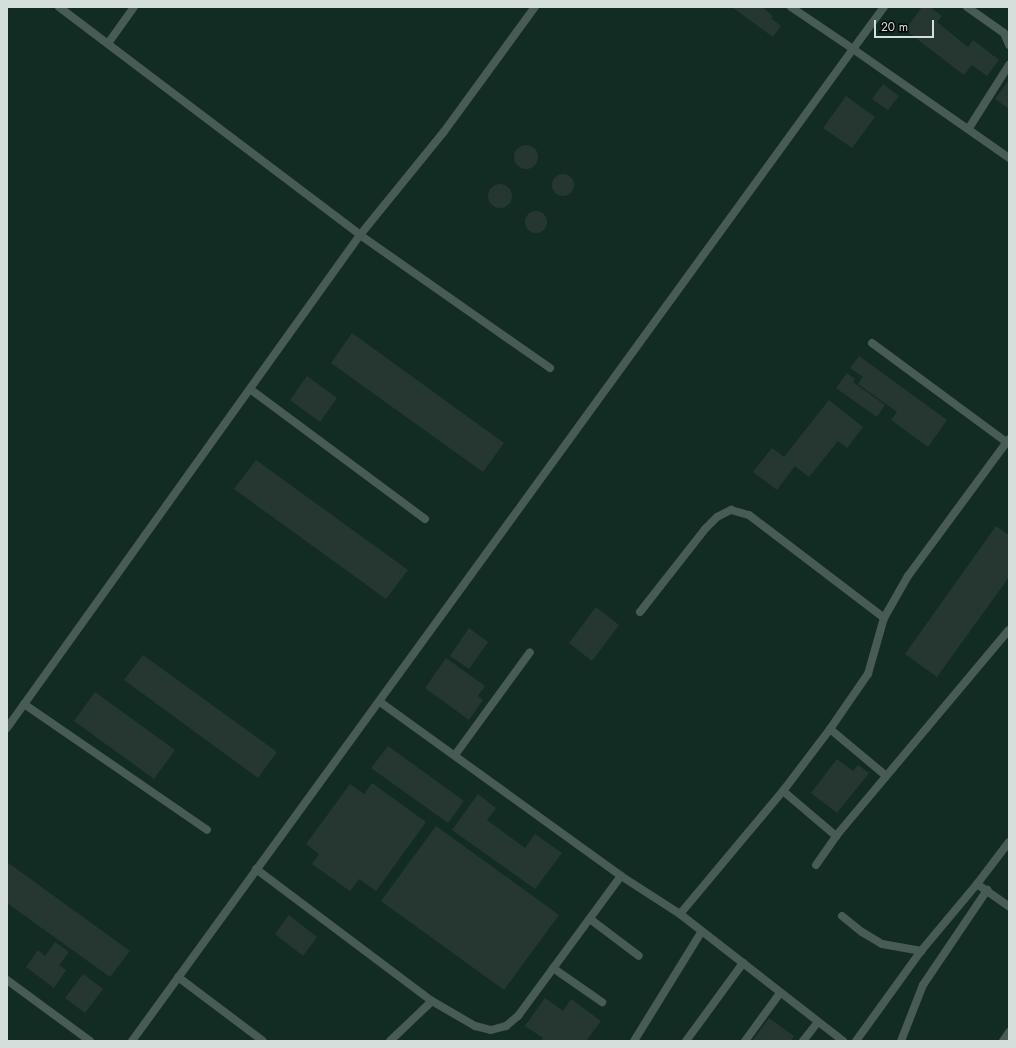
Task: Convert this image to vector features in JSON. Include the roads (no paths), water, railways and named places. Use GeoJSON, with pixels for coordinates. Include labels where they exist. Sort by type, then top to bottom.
{"type":"FeatureCollection","features":[{"type":"Feature","properties":{"kind":"lane"},"geometry":{"type":"LineString","coordinates":[[59,7],[109,42],[360,235],[550,368]]}},
{"type":"Feature","properties":{"kind":"lane"},"geometry":{"type":"LineString","coordinates":[[109,42],[134,7]]}},
{"type":"Feature","properties":{"kind":"lane"},"geometry":{"type":"LineString","coordinates":[[7,728],[360,235],[443,133],[535,7]]}},
{"type":"Feature","properties":{"kind":"lane"},"geometry":{"type":"LineString","coordinates":[[791,7],[969,128],[1009,158]]}},
{"type":"Feature","properties":{"kind":"lane"},"geometry":{"type":"LineString","coordinates":[[132,1041],[352,736],[380,702],[884,7]]}},
{"type":"Feature","properties":{"kind":"lane"},"geometry":{"type":"LineString","coordinates":[[967,7],[1004,33],[1009,45]]}},
{"type":"Feature","properties":{"kind":"lane"},"geometry":{"type":"LineString","coordinates":[[969,128],[1009,65]]}},
{"type":"Feature","properties":{"kind":"lane"},"geometry":{"type":"LineString","coordinates":[[680,914],[783,790],[830,730],[868,674],[884,618],[908,576],[1008,442],[872,342]]}},
{"type":"Feature","properties":{"kind":"lane"},"geometry":{"type":"LineString","coordinates":[[250,389],[425,519]]}},
{"type":"Feature","properties":{"kind":"lane"},"geometry":{"type":"LineString","coordinates":[[640,612],[705,530],[717,517],[732,510],[749,515],[884,618]]}},
{"type":"Feature","properties":{"kind":"lane"},"geometry":{"type":"LineString","coordinates":[[816,865],[836,836],[885,775],[1009,630]]}},
{"type":"Feature","properties":{"kind":"lane"},"geometry":{"type":"LineString","coordinates":[[455,755],[530,652]]}},
{"type":"Feature","properties":{"kind":"lane"},"geometry":{"type":"LineString","coordinates":[[380,702],[622,876],[680,914],[843,1041]]}},
{"type":"Feature","properties":{"kind":"lane"},"geometry":{"type":"LineString","coordinates":[[24,704],[207,830]]}},
{"type":"Feature","properties":{"kind":"lane"},"geometry":{"type":"LineString","coordinates":[[830,730],[885,775]]}},
{"type":"Feature","properties":{"kind":"lane"},"geometry":{"type":"LineString","coordinates":[[783,790],[836,836]]}},
{"type":"Feature","properties":{"kind":"lane"},"geometry":{"type":"LineString","coordinates":[[856,1041],[922,951],[1009,842]]}},
{"type":"Feature","properties":{"kind":"lane"},"geometry":{"type":"LineString","coordinates":[[256,869],[432,1001],[474,1026],[491,1030],[506,1026],[518,1016],[622,876]]}},
{"type":"Feature","properties":{"kind":"lane"},"geometry":{"type":"LineString","coordinates":[[977,884],[1009,906]]}},
{"type":"Feature","properties":{"kind":"lane"},"geometry":{"type":"LineString","coordinates":[[901,1041],[923,985],[986,890]]}},
{"type":"Feature","properties":{"kind":"lane"},"geometry":{"type":"LineString","coordinates":[[842,916],[862,932],[882,944],[922,951]]}},
{"type":"Feature","properties":{"kind":"lane"},"geometry":{"type":"LineString","coordinates":[[590,919],[639,956]]}},
{"type":"Feature","properties":{"kind":"lane"},"geometry":{"type":"LineString","coordinates":[[634,1041],[702,931]]}},
{"type":"Feature","properties":{"kind":"lane"},"geometry":{"type":"LineString","coordinates":[[686,1041],[743,963]]}},
{"type":"Feature","properties":{"kind":"lane"},"geometry":{"type":"LineString","coordinates":[[554,968],[602,1002]]}},
{"type":"Feature","properties":{"kind":"lane"},"geometry":{"type":"LineString","coordinates":[[178,977],[263,1041]]}},
{"type":"Feature","properties":{"kind":"lane"},"geometry":{"type":"LineString","coordinates":[[7,980],[90,1041]]}},
{"type":"Feature","properties":{"kind":"lane"},"geometry":{"type":"LineString","coordinates":[[745,1041],[780,993]]}},
{"type":"Feature","properties":{"kind":"lane"},"geometry":{"type":"LineString","coordinates":[[390,1041],[432,1001]]}},
{"type":"Feature","properties":{"kind":"lane"},"geometry":{"type":"LineString","coordinates":[[803,1041],[818,1022]]}},
{"type":"Feature","properties":{"kind":"lane"},"geometry":{"type":"LineString","coordinates":[[1003,1041],[1009,1032]]}}]}
